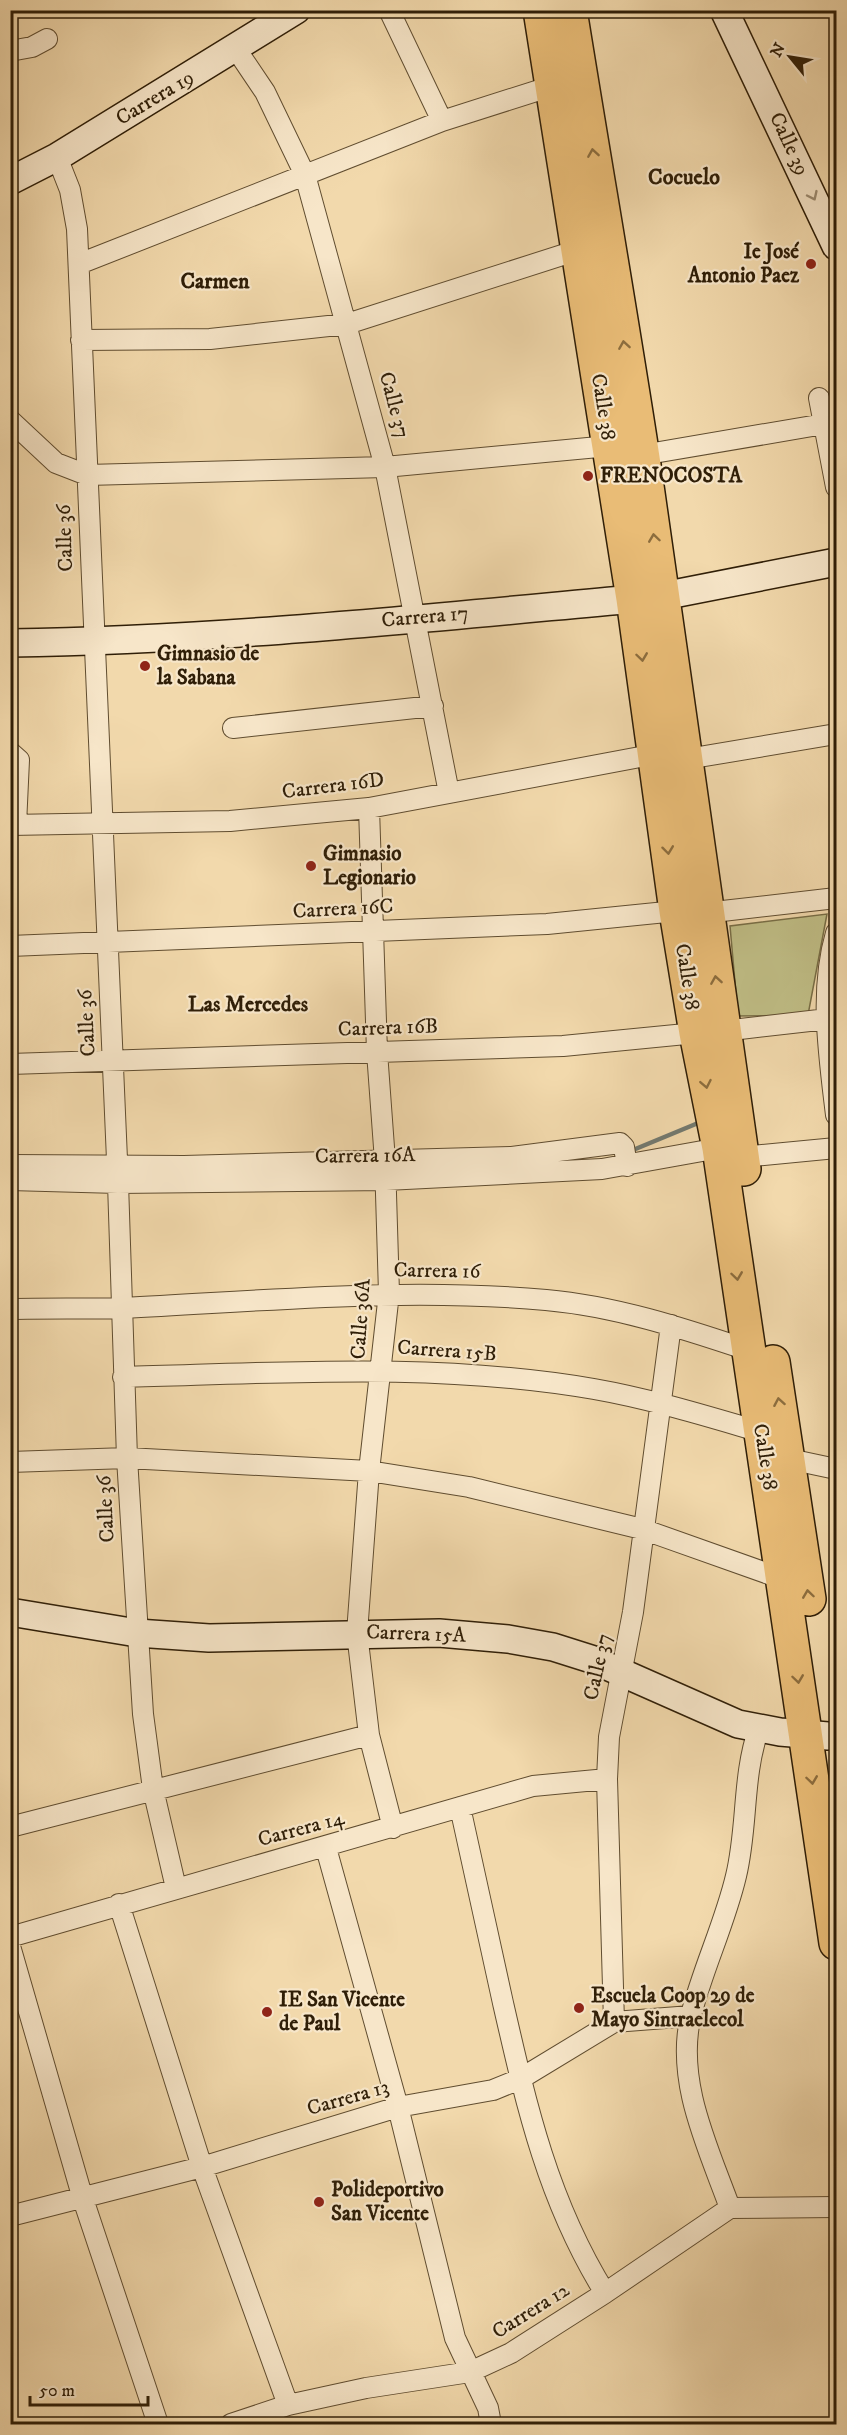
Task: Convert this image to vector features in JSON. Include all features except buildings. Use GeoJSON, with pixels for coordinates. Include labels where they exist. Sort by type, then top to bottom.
{"type":"FeatureCollection","features":[{"type":"Feature","properties":{"kind":"highway","name":"Calle 38"},"geometry":{"type":"LineString","coordinates":[[540,10],[609,446],[648,597]]}},
{"type":"Feature","properties":{"kind":"highway","name":"Calle 38"},"geometry":{"type":"LineString","coordinates":[[570,10],[642,455],[648,597],[709,1032],[789,1459],[823,1735],[837,1944]]}},
{"type":"Feature","properties":{"kind":"highway","name":"Calle 38"},"geometry":{"type":"LineString","coordinates":[[730,1153],[748,1350],[783,1580],[837,1796]]}},
{"type":"Feature","properties":{"kind":"street","name":"Carrera 19"},"geometry":{"type":"LineString","coordinates":[[10,181],[57,157],[296,10]]}},
{"type":"Feature","properties":{"kind":"street"},"geometry":{"type":"LineString","coordinates":[[389,10],[442,121]]}},
{"type":"Feature","properties":{"kind":"street","name":"Calle 39"},"geometry":{"type":"LineString","coordinates":[[724,10],[837,246]]}},
{"type":"Feature","properties":{"kind":"street"},"geometry":{"type":"LineString","coordinates":[[10,51],[32,46],[46,39]]}},
{"type":"Feature","properties":{"kind":"street","name":"Calle 37"},"geometry":{"type":"LineString","coordinates":[[236,49],[265,92],[305,175],[386,467],[449,793]]}},
{"type":"Feature","properties":{"kind":"street"},"geometry":{"type":"LineString","coordinates":[[79,264],[442,121],[552,86]]}},
{"type":"Feature","properties":{"kind":"street","name":"Calle 36"},"geometry":{"type":"LineString","coordinates":[[57,157],[70,190],[77,229],[79,264],[93,642],[118,1175],[123,1377],[143,1714],[153,1789],[176,1888]]}},
{"type":"Feature","properties":{"kind":"street"},"geometry":{"type":"LineString","coordinates":[[81,340],[210,339],[347,324],[578,250]]}},
{"type":"Feature","properties":{"kind":"street"},"geometry":{"type":"LineString","coordinates":[[819,398],[834,463],[837,487]]}},
{"type":"Feature","properties":{"kind":"street"},"geometry":{"type":"LineString","coordinates":[[10,420],[56,463],[87,475],[386,467],[609,446]]}},
{"type":"Feature","properties":{"kind":"street"},"geometry":{"type":"LineString","coordinates":[[642,455],[824,424]]}},
{"type":"Feature","properties":{"kind":"street","name":"Carrera 17"},"geometry":{"type":"LineString","coordinates":[[10,643],[93,642],[417,619],[648,597],[837,562]]}},
{"type":"Feature","properties":{"kind":"street"},"geometry":{"type":"LineString","coordinates":[[233,728],[433,706]]}},
{"type":"Feature","properties":{"kind":"street","name":"Carrera 16D"},"geometry":{"type":"LineString","coordinates":[[13,825],[230,821],[369,808],[671,756],[837,734]]}},
{"type":"Feature","properties":{"kind":"street"},"geometry":{"type":"LineString","coordinates":[[10,752],[19,759],[13,825]]}},
{"type":"Feature","properties":{"kind":"street","name":"Calle 36A"},"geometry":{"type":"LineString","coordinates":[[369,808],[377,1052],[386,1161],[388,1293],[369,1471],[357,1633],[369,1735],[393,1828]]}},
{"type":"Feature","properties":{"kind":"street","name":"Carrera 16C"},"geometry":{"type":"LineString","coordinates":[[10,946],[108,944],[547,924],[837,898]]}},
{"type":"Feature","properties":{"kind":"street"},"geometry":{"type":"LineString","coordinates":[[837,933],[830,957],[837,1114]]}},
{"type":"Feature","properties":{"kind":"street","name":"Carrera 16B"},"geometry":{"type":"LineString","coordinates":[[10,1064],[113,1063],[563,1046],[832,1019]]}},
{"type":"Feature","properties":{"kind":"street"},"geometry":{"type":"LineString","coordinates":[[10,1165],[118,1175],[512,1156],[620,1143],[626,1157]]}},
{"type":"Feature","properties":{"kind":"street","name":"Carrera 16A"},"geometry":{"type":"LineString","coordinates":[[10,1180],[118,1175],[386,1180],[626,1157],[837,1148]]}},
{"type":"Feature","properties":{"kind":"street","name":"Carrera 16"},"geometry":{"type":"LineString","coordinates":[[10,1309],[121,1308],[388,1293],[547,1300],[610,1309],[671,1325],[748,1350]]}},
{"type":"Feature","properties":{"kind":"street","name":"Calle 37"},"geometry":{"type":"LineString","coordinates":[[614,2022],[607,1779],[609,1737],[633,1612],[642,1529],[671,1325]]}},
{"type":"Feature","properties":{"kind":"street","name":"Carrera 15B"},"geometry":{"type":"LineString","coordinates":[[123,1377],[381,1371],[533,1380],[661,1402],[761,1432]]}},
{"type":"Feature","properties":{"kind":"street"},"geometry":{"type":"LineString","coordinates":[[10,1462],[127,1458],[369,1471],[469,1487],[642,1529],[783,1580]]}},
{"type":"Feature","properties":{"kind":"street"},"geometry":{"type":"LineString","coordinates":[[789,1459],[837,1469]]}},
{"type":"Feature","properties":{"kind":"street","name":"Carrera 15A"},"geometry":{"type":"LineString","coordinates":[[10,1612],[138,1633],[209,1638],[439,1633],[508,1639],[553,1647],[621,1671],[714,1715],[759,1728],[823,1735]]}},
{"type":"Feature","properties":{"kind":"street"},"geometry":{"type":"LineString","coordinates":[[759,1728],[748,1772],[744,1829],[736,1878],[691,2016],[687,2071],[693,2104],[730,2208],[837,2207]]}},
{"type":"Feature","properties":{"kind":"street"},"geometry":{"type":"LineString","coordinates":[[10,1827],[369,1735]]}},
{"type":"Feature","properties":{"kind":"street","name":"Carrera 14"},"geometry":{"type":"LineString","coordinates":[[10,1937],[119,1904],[326,1848],[533,1786],[607,1779]]}},
{"type":"Feature","properties":{"kind":"street"},"geometry":{"type":"LineString","coordinates":[[460,1807],[520,2079],[558,2206],[583,2259],[605,2293]]}},
{"type":"Feature","properties":{"kind":"street"},"geometry":{"type":"LineString","coordinates":[[326,1848],[398,2107],[455,2338],[488,2408],[491,2424]]}},
{"type":"Feature","properties":{"kind":"street"},"geometry":{"type":"LineString","coordinates":[[119,1904],[202,2167],[288,2405]]}},
{"type":"Feature","properties":{"kind":"street"},"geometry":{"type":"LineString","coordinates":[[10,1946],[83,2199],[158,2424]]}},
{"type":"Feature","properties":{"kind":"street","name":"Carrera 13"},"geometry":{"type":"LineString","coordinates":[[10,2216],[202,2167],[398,2107],[454,2099],[494,2090],[520,2079],[614,2022],[691,2016]]}},
{"type":"Feature","properties":{"kind":"street","name":"Carrera 12"},"geometry":{"type":"LineString","coordinates":[[231,2424],[288,2405],[366,2388],[470,2372],[511,2353],[605,2293],[730,2208]]}},
{"type":"Feature","properties":{"kind":"shaded area"},"geometry":{"type":"Polygon","coordinates":[[[827,914],[808,1015],[738,1016],[730,926],[827,914]]]}},
{"type":"Feature","properties":{"kind":"waterway"},"geometry":{"type":"LineString","coordinates":[[633,1150],[703,1121]]}},
{"type":"Feature","properties":{"kind":"place","name":"Ie José Antonio Paez"},"geometry":{"type":"Point","coordinates":[811,264]}},
{"type":"Feature","properties":{"kind":"place","name":"FRENOCOSTA"},"geometry":{"type":"Point","coordinates":[588,476]}},
{"type":"Feature","properties":{"kind":"place","name":"Gimnasio de la Sabana"},"geometry":{"type":"Point","coordinates":[145,666]}},
{"type":"Feature","properties":{"kind":"place","name":"Gimnasio Legionario"},"geometry":{"type":"Point","coordinates":[311,866]}},
{"type":"Feature","properties":{"kind":"place","name":"Escuela Coop 29 de Mayo Sintraelecol"},"geometry":{"type":"Point","coordinates":[579,2008]}},
{"type":"Feature","properties":{"kind":"place","name":"IE San Vicente de Paul"},"geometry":{"type":"Point","coordinates":[267,2012]}},
{"type":"Feature","properties":{"kind":"place","name":"Polideportivo San Vicente"},"geometry":{"type":"Point","coordinates":[319,2202]}},
{"type":"Feature","properties":{"kind":"district","name":"Cocuelo"},"geometry":{"type":"Point","coordinates":[684,177]}},
{"type":"Feature","properties":{"kind":"district","name":"Carmen"},"geometry":{"type":"Point","coordinates":[215,281]}},
{"type":"Feature","properties":{"kind":"district","name":"Las Mercedes"},"geometry":{"type":"Point","coordinates":[248,1004]}}]}
